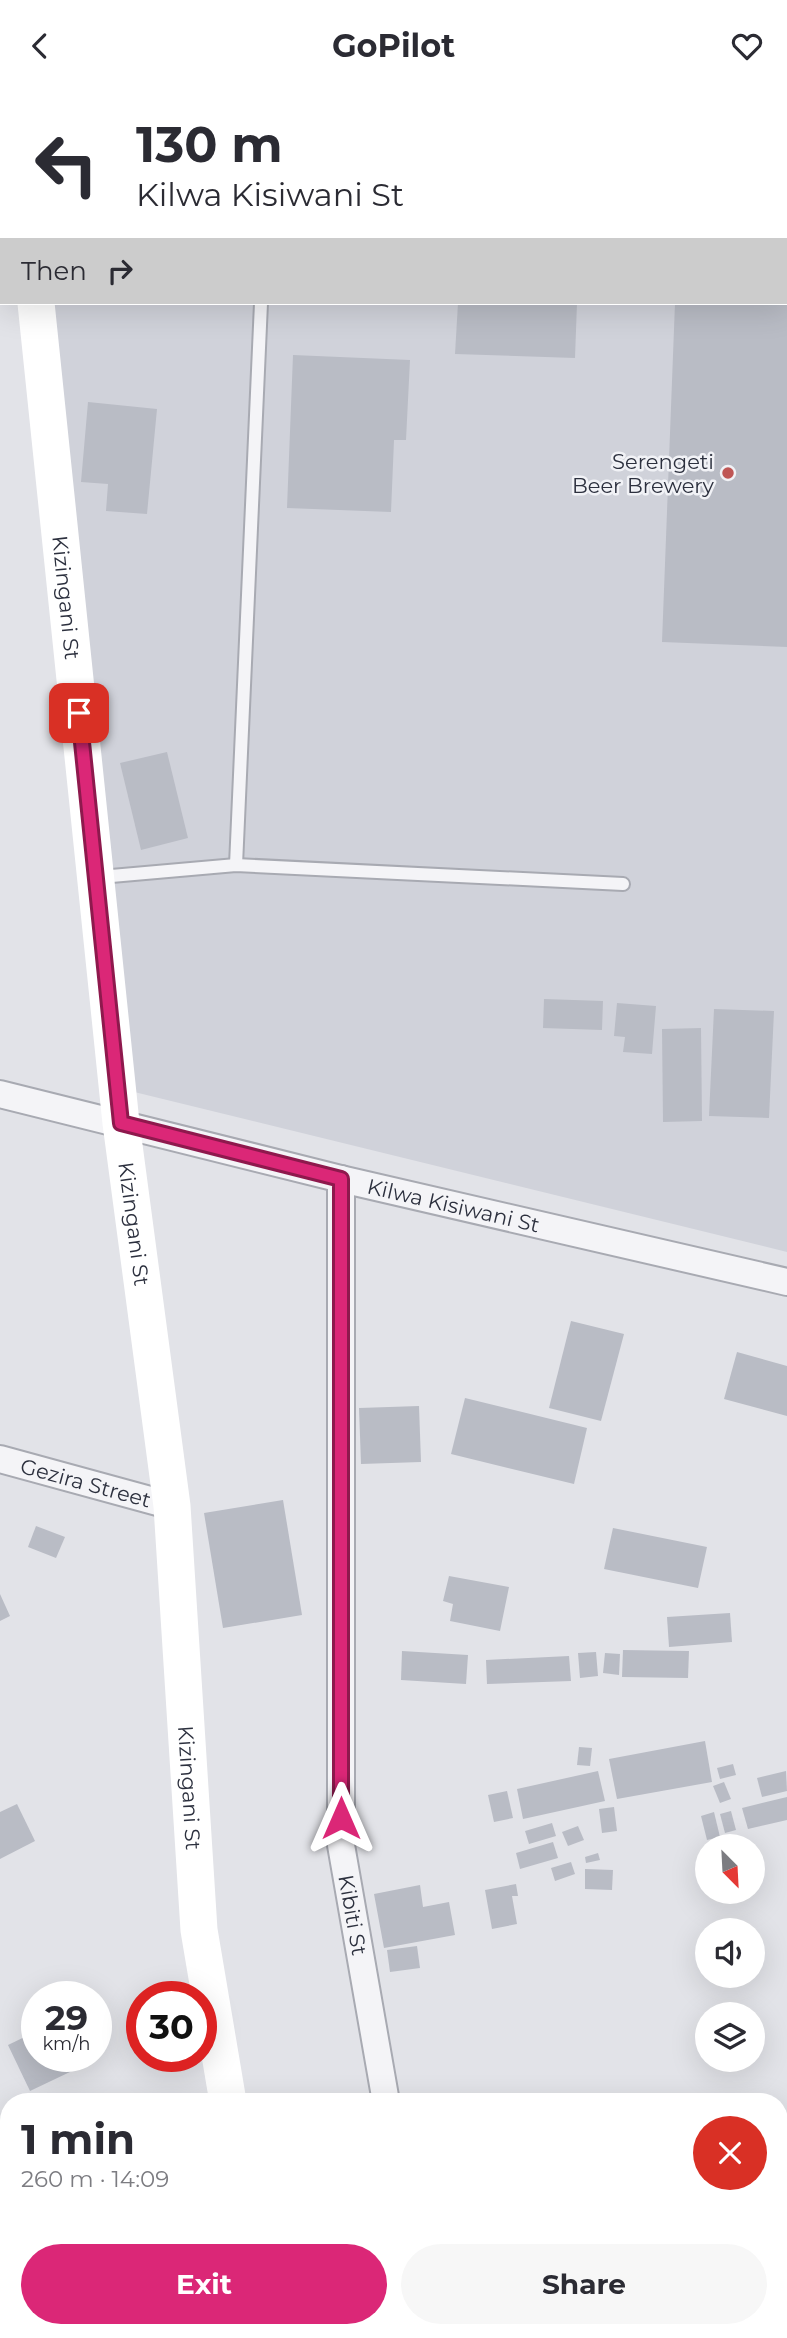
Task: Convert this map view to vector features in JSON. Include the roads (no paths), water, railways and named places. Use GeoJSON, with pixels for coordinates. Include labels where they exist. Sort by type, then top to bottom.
{"type":"FeatureCollection","features":[{"type":"Feature","properties":{"kind":"street","name":"Kizingani St"},"geometry":{"type":"LineString","coordinates":[[36,305],[121,1123],[172,1506],[199,1930],[226,2093]]}},
{"type":"Feature","properties":{"kind":"street","name":"Kilwa Kisiwani St"},"geometry":{"type":"LineString","coordinates":[[0,1094],[341,1179],[787,1282]]}},
{"type":"Feature","properties":{"kind":"street","name":"Kibiti St"},"geometry":{"type":"LineString","coordinates":[[341,1179],[341,1845],[384,2093]]}},
{"type":"Feature","properties":{"kind":"street","name":"Gezira Street"},"geometry":{"type":"LineString","coordinates":[[0,1459],[172,1506]]}},
{"type":"Feature","properties":{"kind":"lane"},"geometry":{"type":"LineString","coordinates":[[236,865],[261,305]]}},
{"type":"Feature","properties":{"kind":"lane"},"geometry":{"type":"LineString","coordinates":[[96,878],[236,865],[623,884]]}},
{"type":"Feature","properties":{"kind":"place","name":"Serengeti Beer Brewery"},"geometry":{"type":"Point","coordinates":[728,473]}}]}
